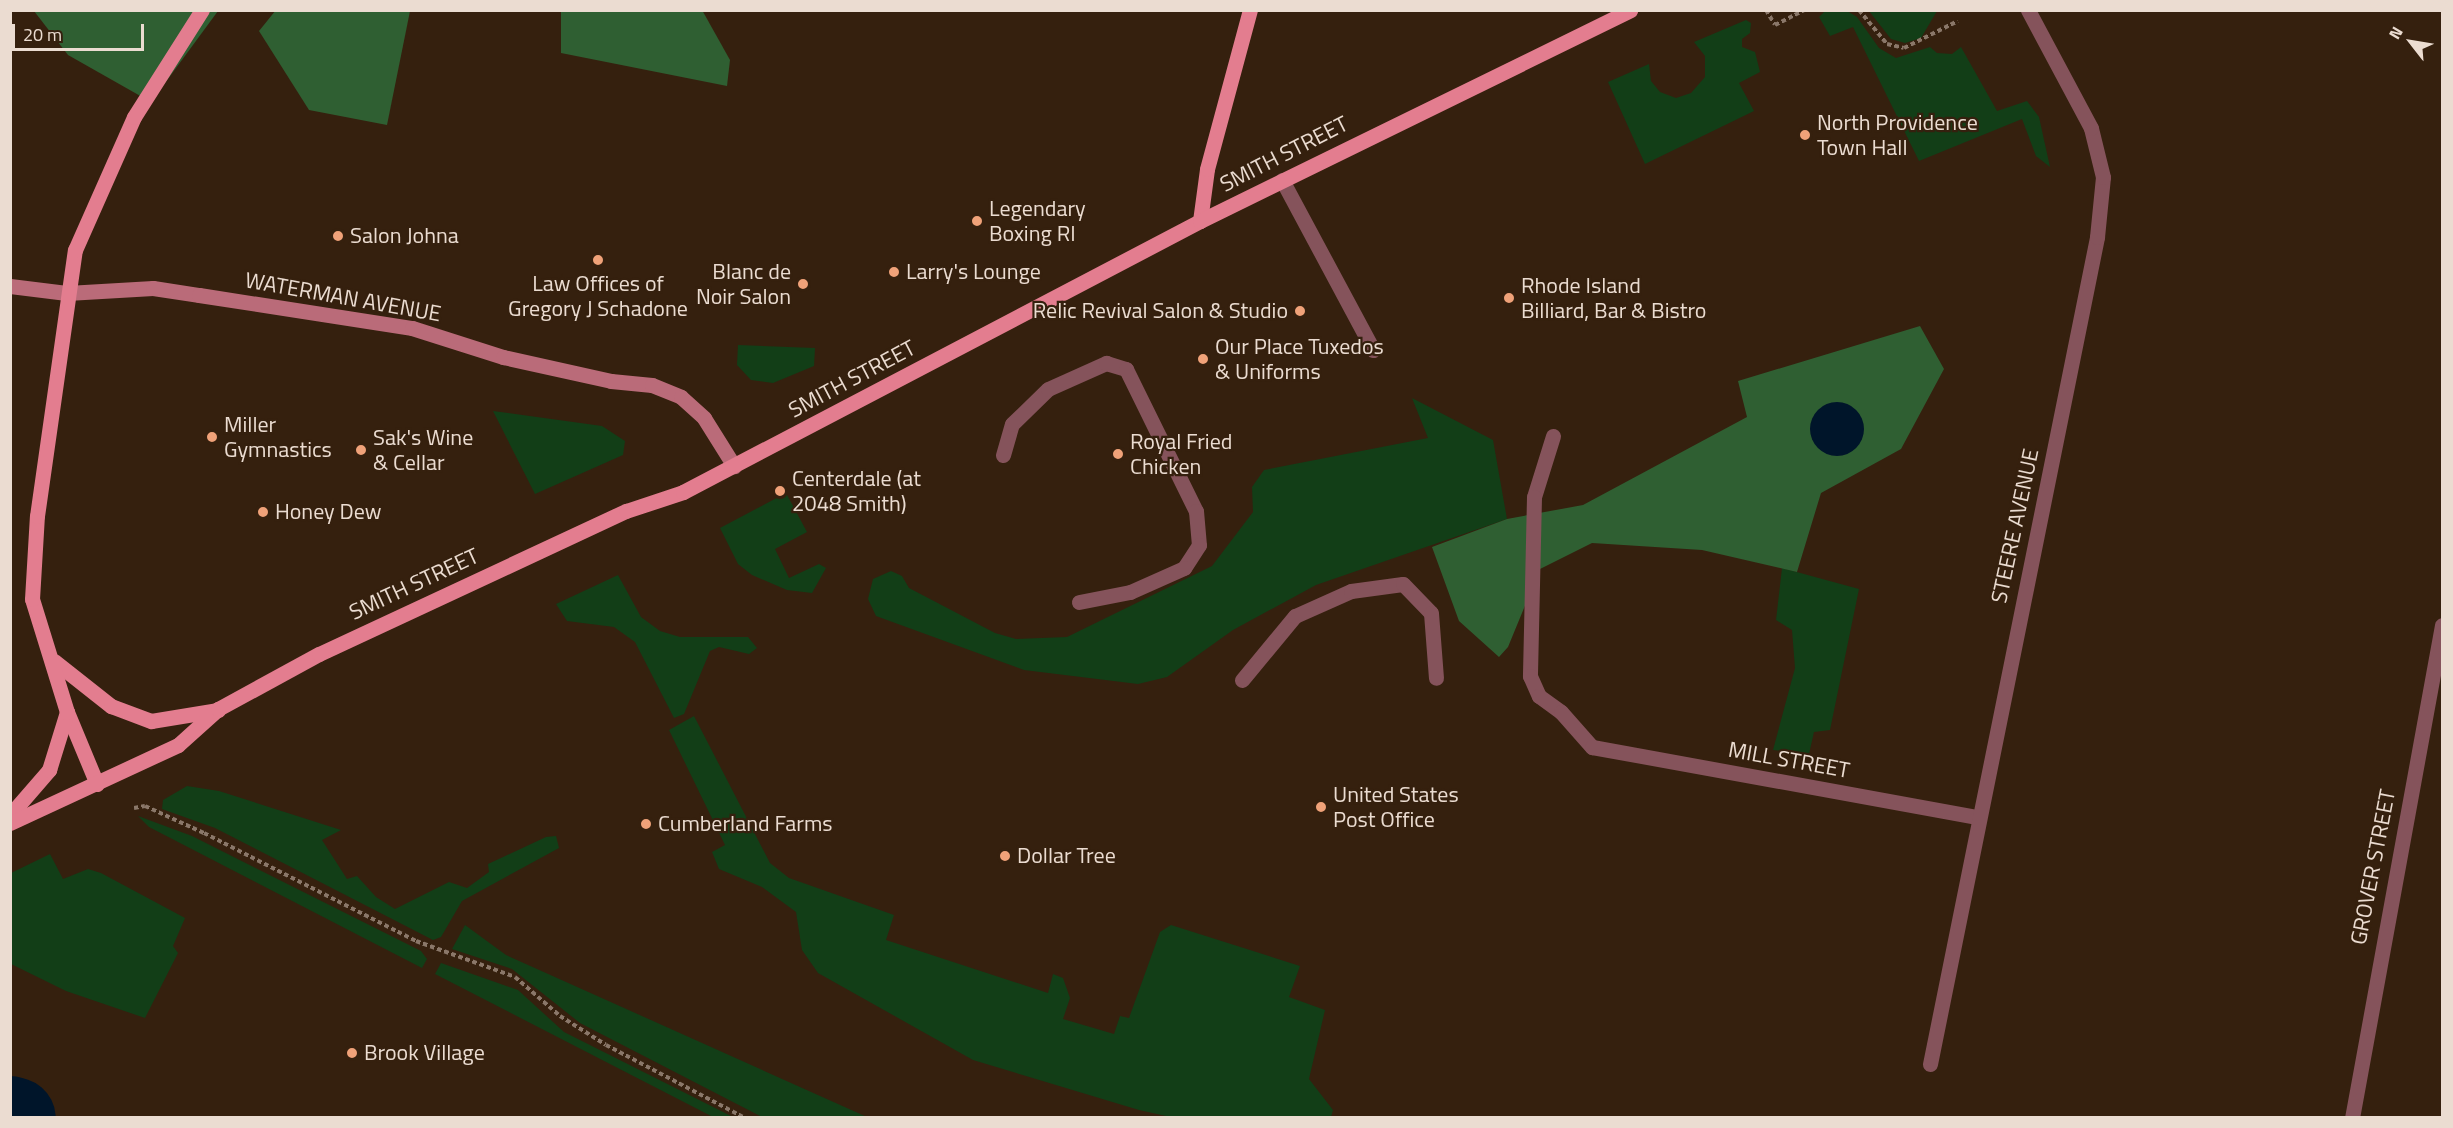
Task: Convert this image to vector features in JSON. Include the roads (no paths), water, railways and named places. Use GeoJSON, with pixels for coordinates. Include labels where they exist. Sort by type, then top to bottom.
{"type":"FeatureCollection","features":[{"type":"Feature","properties":{"kind":"main road"},"geometry":{"type":"LineString","coordinates":[[97,784],[67,712],[54,661],[40,633],[32,599],[37,516],[67,293],[75,249],[134,117],[202,10]]}},
{"type":"Feature","properties":{"kind":"main road"},"geometry":{"type":"LineString","coordinates":[[1200,221],[1207,169],[1250,10]]}},
{"type":"Feature","properties":{"kind":"main road","name":"SMITH STREET"},"geometry":{"type":"LineString","coordinates":[[10,824],[178,746],[218,710],[319,654],[512,562],[626,511],[683,492],[1200,221],[1630,10]]}},
{"type":"Feature","properties":{"kind":"main road","name":"WATERMAN AVENUE"},"geometry":{"type":"LineString","coordinates":[[10,286],[67,293],[153,288],[211,296],[412,328],[503,357],[611,381],[652,385],[681,397],[704,418],[734,466]]}},
{"type":"Feature","properties":{"kind":"main road"},"geometry":{"type":"LineString","coordinates":[[54,661],[111,706],[152,721],[218,710]]}},
{"type":"Feature","properties":{"kind":"main road"},"geometry":{"type":"LineString","coordinates":[[10,815],[49,770],[67,712]]}},
{"type":"Feature","properties":{"kind":"street","name":"STEERE AVENUE"},"geometry":{"type":"LineString","coordinates":[[1930,1064],[1978,817],[2097,237],[2103,177],[2091,128],[2028,10]]}},
{"type":"Feature","properties":{"kind":"street"},"geometry":{"type":"LineString","coordinates":[[1282,180],[1373,350]]}},
{"type":"Feature","properties":{"kind":"street"},"geometry":{"type":"LineString","coordinates":[[1003,455],[1012,424],[1048,389],[1106,363],[1126,369],[1196,511],[1199,544],[1184,568],[1130,592],[1079,602]]}},
{"type":"Feature","properties":{"kind":"street","name":"MILL STREET"},"geometry":{"type":"LineString","coordinates":[[1553,436],[1534,497],[1530,676],[1539,696],[1561,712],[1592,747],[1978,817]]}},
{"type":"Feature","properties":{"kind":"street"},"geometry":{"type":"LineString","coordinates":[[1242,680],[1295,616],[1351,591],[1403,584],[1431,613],[1436,678]]}},
{"type":"Feature","properties":{"kind":"street","name":"GROVER STREET"},"geometry":{"type":"LineString","coordinates":[[2352,1118],[2442,625]]}},
{"type":"Feature","properties":{"kind":"water"},"geometry":{"type":"Polygon","coordinates":[[[1837,402],[1847,404],[1856,410],[1862,419],[1864,429],[1862,439],[1856,448],[1847,454],[1837,456],[1827,454],[1818,448],[1812,439],[1810,429],[1812,419],[1818,410],[1827,404],[1837,402]]]}},
{"type":"Feature","properties":{"kind":"waterway"},"geometry":{"type":"LineString","coordinates":[[10,1116],[16,1118]]}},
{"type":"Feature","properties":{"kind":"place","name":"North Providence Town Hall"},"geometry":{"type":"Point","coordinates":[1805,135]}},
{"type":"Feature","properties":{"kind":"place","name":"Legendary Boxing RI"},"geometry":{"type":"Point","coordinates":[977,221]}},
{"type":"Feature","properties":{"kind":"place","name":"Salon Johna"},"geometry":{"type":"Point","coordinates":[338,236]}},
{"type":"Feature","properties":{"kind":"place","name":"Law Offices of Gregory J Schadone"},"geometry":{"type":"Point","coordinates":[598,260]}},
{"type":"Feature","properties":{"kind":"place","name":"Larry's Lounge"},"geometry":{"type":"Point","coordinates":[894,272]}},
{"type":"Feature","properties":{"kind":"place","name":"Blanc de Noir Salon"},"geometry":{"type":"Point","coordinates":[803,284]}},
{"type":"Feature","properties":{"kind":"place","name":"Rhode Island Billiard, Bar & Bistro"},"geometry":{"type":"Point","coordinates":[1509,298]}},
{"type":"Feature","properties":{"kind":"place","name":"Relic Revival Salon & Studio"},"geometry":{"type":"Point","coordinates":[1300,311]}},
{"type":"Feature","properties":{"kind":"place","name":"Our Place Tuxedos & Uniforms"},"geometry":{"type":"Point","coordinates":[1203,359]}},
{"type":"Feature","properties":{"kind":"place","name":"Miller Gymnastics"},"geometry":{"type":"Point","coordinates":[212,437]}},
{"type":"Feature","properties":{"kind":"place","name":"Sak's Wine & Cellar"},"geometry":{"type":"Point","coordinates":[361,450]}},
{"type":"Feature","properties":{"kind":"place","name":"Royal Fried Chicken"},"geometry":{"type":"Point","coordinates":[1118,454]}},
{"type":"Feature","properties":{"kind":"place","name":"Centerdale (at 2048 Smith)"},"geometry":{"type":"Point","coordinates":[780,491]}},
{"type":"Feature","properties":{"kind":"place","name":"Honey Dew"},"geometry":{"type":"Point","coordinates":[263,512]}},
{"type":"Feature","properties":{"kind":"place","name":"United States Post Office"},"geometry":{"type":"Point","coordinates":[1321,807]}},
{"type":"Feature","properties":{"kind":"place","name":"Cumberland Farms"},"geometry":{"type":"Point","coordinates":[646,824]}},
{"type":"Feature","properties":{"kind":"place","name":"Dollar Tree"},"geometry":{"type":"Point","coordinates":[1005,856]}},
{"type":"Feature","properties":{"kind":"place","name":"Brook Village"},"geometry":{"type":"Point","coordinates":[352,1053]}}]}
